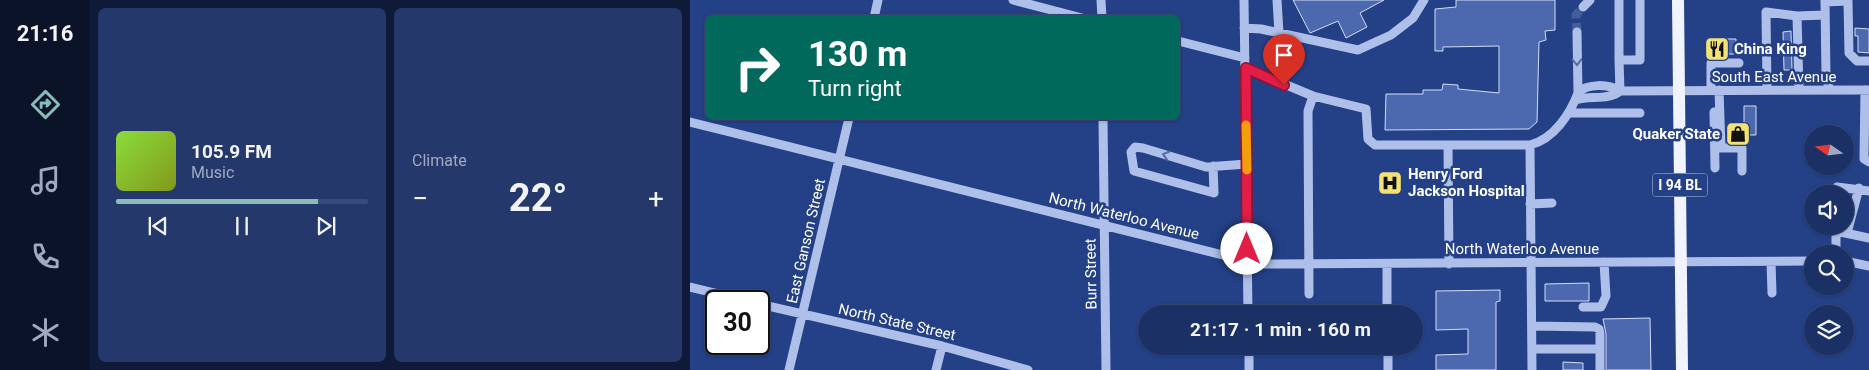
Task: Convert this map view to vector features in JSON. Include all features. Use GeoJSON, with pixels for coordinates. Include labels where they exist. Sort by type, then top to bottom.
{"type":"FeatureCollection","features":[{"type":"Feature","properties":{"kind":"main road","name":"I 94 BL"},"geometry":{"type":"LineString","coordinates":[[1678,0],[1682,370]]}},
{"type":"Feature","properties":{"kind":"street"},"geometry":{"type":"LineString","coordinates":[[875,15],[878,0]]}},
{"type":"Feature","properties":{"kind":"street"},"geometry":{"type":"LineString","coordinates":[[1013,0],[1070,15]]}},
{"type":"Feature","properties":{"kind":"street"},"geometry":{"type":"LineString","coordinates":[[1101,0],[1102,15]]}},
{"type":"Feature","properties":{"kind":"street"},"geometry":{"type":"LineString","coordinates":[[1244,0],[1248,305]]}},
{"type":"Feature","properties":{"kind":"street"},"geometry":{"type":"LineString","coordinates":[[1277,0],[1279,33]]}},
{"type":"Feature","properties":{"kind":"street"},"geometry":{"type":"LineString","coordinates":[[1244,28],[1261,29],[1358,50],[1391,35],[1413,18],[1424,0]]}},
{"type":"Feature","properties":{"kind":"street"},"geometry":{"type":"LineString","coordinates":[[1619,0],[1620,91]]}},
{"type":"Feature","properties":{"kind":"street"},"geometry":{"type":"LineString","coordinates":[[1619,60],[1640,60],[1640,0]]}},
{"type":"Feature","properties":{"kind":"street"},"geometry":{"type":"LineString","coordinates":[[1830,90],[1826,78],[1825,1],[1848,1],[1849,53],[1857,61],[1869,61]]}},
{"type":"Feature","properties":{"kind":"street"},"geometry":{"type":"LineString","coordinates":[[1767,90],[1766,12],[1797,16],[1826,15]]}},
{"type":"Feature","properties":{"kind":"street"},"geometry":{"type":"LineString","coordinates":[[1797,16],[1799,90]]}},
{"type":"Feature","properties":{"kind":"street"},"geometry":{"type":"LineString","coordinates":[[1246,68],[1313,96],[1366,109],[1368,139],[1375,145],[1530,145],[1540,142],[1570,113],[1577,96],[1577,32]]}},
{"type":"Feature","properties":{"kind":"street"},"geometry":{"type":"LineString","coordinates":[[1180,42],[1245,58]]}},
{"type":"Feature","properties":{"kind":"street"},"geometry":{"type":"LineString","coordinates":[[1715,168],[1718,148],[1719,112],[1711,63],[1739,63]]}},
{"type":"Feature","properties":{"kind":"street"},"geometry":{"type":"LineString","coordinates":[[1867,90],[1864,159],[1869,162]]}},
{"type":"Feature","properties":{"kind":"street","name":"South East Avenue"},"geometry":{"type":"LineString","coordinates":[[1577,96],[1614,96],[1620,91],[1867,90]]}},
{"type":"Feature","properties":{"kind":"street"},"geometry":{"type":"LineString","coordinates":[[1309,294],[1308,111],[1313,96]]}},
{"type":"Feature","properties":{"kind":"street"},"geometry":{"type":"LineString","coordinates":[[1570,113],[1640,113]]}},
{"type":"Feature","properties":{"kind":"street","name":"East Ganson Street"},"geometry":{"type":"LineString","coordinates":[[789,370],[848,120]]}},
{"type":"Feature","properties":{"kind":"street","name":"Burr Street"},"geometry":{"type":"LineString","coordinates":[[1103,120],[1106,370]]}},
{"type":"Feature","properties":{"kind":"street","name":"North Waterloo Avenue"},"geometry":{"type":"LineString","coordinates":[[690,122],[1247,262],[1308,265],[1804,261]]}},
{"type":"Feature","properties":{"kind":"street"},"geometry":{"type":"LineString","coordinates":[[1448,145],[1449,264]]}},
{"type":"Feature","properties":{"kind":"street"},"geometry":{"type":"LineString","coordinates":[[1530,145],[1532,370]]}},
{"type":"Feature","properties":{"kind":"street"},"geometry":{"type":"LineString","coordinates":[[1213,166],[1214,193],[1134,172],[1131,152],[1135,147],[1143,148],[1206,167],[1213,166],[1247,164]]}},
{"type":"Feature","properties":{"kind":"street"},"geometry":{"type":"LineString","coordinates":[[1718,148],[1742,148],[1742,171]]}},
{"type":"Feature","properties":{"kind":"street"},"geometry":{"type":"LineString","coordinates":[[1854,188],[1869,191]]}},
{"type":"Feature","properties":{"kind":"street"},"geometry":{"type":"LineString","coordinates":[[1854,207],[1859,188]]}},
{"type":"Feature","properties":{"kind":"street"},"geometry":{"type":"LineString","coordinates":[[1530,204],[1552,203]]}},
{"type":"Feature","properties":{"kind":"street"},"geometry":{"type":"LineString","coordinates":[[1854,235],[1869,238]]}},
{"type":"Feature","properties":{"kind":"street"},"geometry":{"type":"LineString","coordinates":[[1582,307],[1601,307],[1606,296],[1604,262]]}},
{"type":"Feature","properties":{"kind":"street"},"geometry":{"type":"LineString","coordinates":[[1771,262],[1772,294]]}},
{"type":"Feature","properties":{"kind":"street"},"geometry":{"type":"LineString","coordinates":[[1387,264],[1387,305]]}},
{"type":"Feature","properties":{"kind":"street"},"geometry":{"type":"LineString","coordinates":[[1854,264],[1869,266]]}},
{"type":"Feature","properties":{"kind":"street"},"geometry":{"type":"LineString","coordinates":[[690,287],[705,291]]}},
{"type":"Feature","properties":{"kind":"street","name":"North State Street"},"geometry":{"type":"LineString","coordinates":[[770,307],[942,346],[1028,370]]}},
{"type":"Feature","properties":{"kind":"street"},"geometry":{"type":"LineString","coordinates":[[1532,326],[1595,327],[1598,329],[1600,370]]}},
{"type":"Feature","properties":{"kind":"street"},"geometry":{"type":"LineString","coordinates":[[936,370],[942,346]]}},
{"type":"Feature","properties":{"kind":"street"},"geometry":{"type":"LineString","coordinates":[[1532,349],[1600,348]]}},
{"type":"Feature","properties":{"kind":"street"},"geometry":{"type":"LineString","coordinates":[[1249,355],[1249,370]]}},
{"type":"Feature","properties":{"kind":"street"},"geometry":{"type":"LineString","coordinates":[[1388,355],[1388,370]]}},
{"type":"Feature","properties":{"kind":"building"},"geometry":{"type":"Polygon","coordinates":[[[1293,0],[1384,0],[1360,13],[1367,27],[1346,38],[1338,21],[1310,33],[1293,0]]]}},
{"type":"Feature","properties":{"kind":"building"},"geometry":{"type":"Polygon","coordinates":[[[1456,0],[1555,0],[1555,30],[1545,31],[1546,40],[1539,42],[1537,122],[1529,129],[1385,130],[1386,94],[1423,94],[1423,90],[1442,90],[1443,84],[1458,85],[1458,89],[1499,93],[1499,46],[1443,47],[1443,51],[1435,51],[1435,9],[1456,7],[1456,0]]]}},
{"type":"Feature","properties":{"kind":"building"},"geometry":{"type":"Polygon","coordinates":[[[1855,28],[1869,29],[1869,53],[1858,52],[1858,36],[1855,36],[1855,28]]]}},
{"type":"Feature","properties":{"kind":"building"},"geometry":{"type":"Polygon","coordinates":[[[1791,31],[1792,70],[1784,70],[1783,32],[1791,31]]]}},
{"type":"Feature","properties":{"kind":"building"},"geometry":{"type":"Polygon","coordinates":[[[1708,39],[1736,39],[1736,54],[1718,54],[1718,57],[1708,58],[1708,39]]]}},
{"type":"Feature","properties":{"kind":"building"},"geometry":{"type":"Polygon","coordinates":[[[1744,106],[1756,106],[1756,135],[1744,135],[1744,106]]]}},
{"type":"Feature","properties":{"kind":"building"},"geometry":{"type":"Polygon","coordinates":[[[1589,283],[1589,301],[1545,301],[1545,284],[1589,283]]]}},
{"type":"Feature","properties":{"kind":"building"},"geometry":{"type":"Polygon","coordinates":[[[1500,290],[1500,301],[1496,302],[1496,370],[1436,370],[1436,355],[1468,354],[1468,329],[1436,330],[1436,291],[1500,290]]]}},
{"type":"Feature","properties":{"kind":"building"},"geometry":{"type":"Polygon","coordinates":[[[1650,318],[1651,370],[1606,370],[1606,334],[1603,319],[1650,318]]]}},
{"type":"Feature","properties":{"kind":"building"},"geometry":{"type":"Polygon","coordinates":[[[1563,362],[1583,363],[1583,370],[1563,370],[1563,362]]]}},
{"type":"Feature","properties":{"kind":"tunnel"},"geometry":{"type":"LineString","coordinates":[[1577,32],[1576,15],[1583,7]]}},
{"type":"Feature","properties":{"kind":"slow traffic"},"geometry":{"type":"LineString","coordinates":[[1246,125],[1247,170]]}},
{"type":"Feature","properties":{"kind":"place","name":"China King"},"geometry":{"type":"Point","coordinates":[1717,49]}},
{"type":"Feature","properties":{"kind":"place","name":"Quaker State"},"geometry":{"type":"Point","coordinates":[1738,134]}},
{"type":"Feature","properties":{"kind":"place","name":"Henry Ford Jackson Hospital"},"geometry":{"type":"Point","coordinates":[1390,183]}},
{"type":"Feature","properties":{"kind":"route"},"geometry":{"type":"LineString","coordinates":[[1247,249],[1246,68],[1284,85]]}}]}
